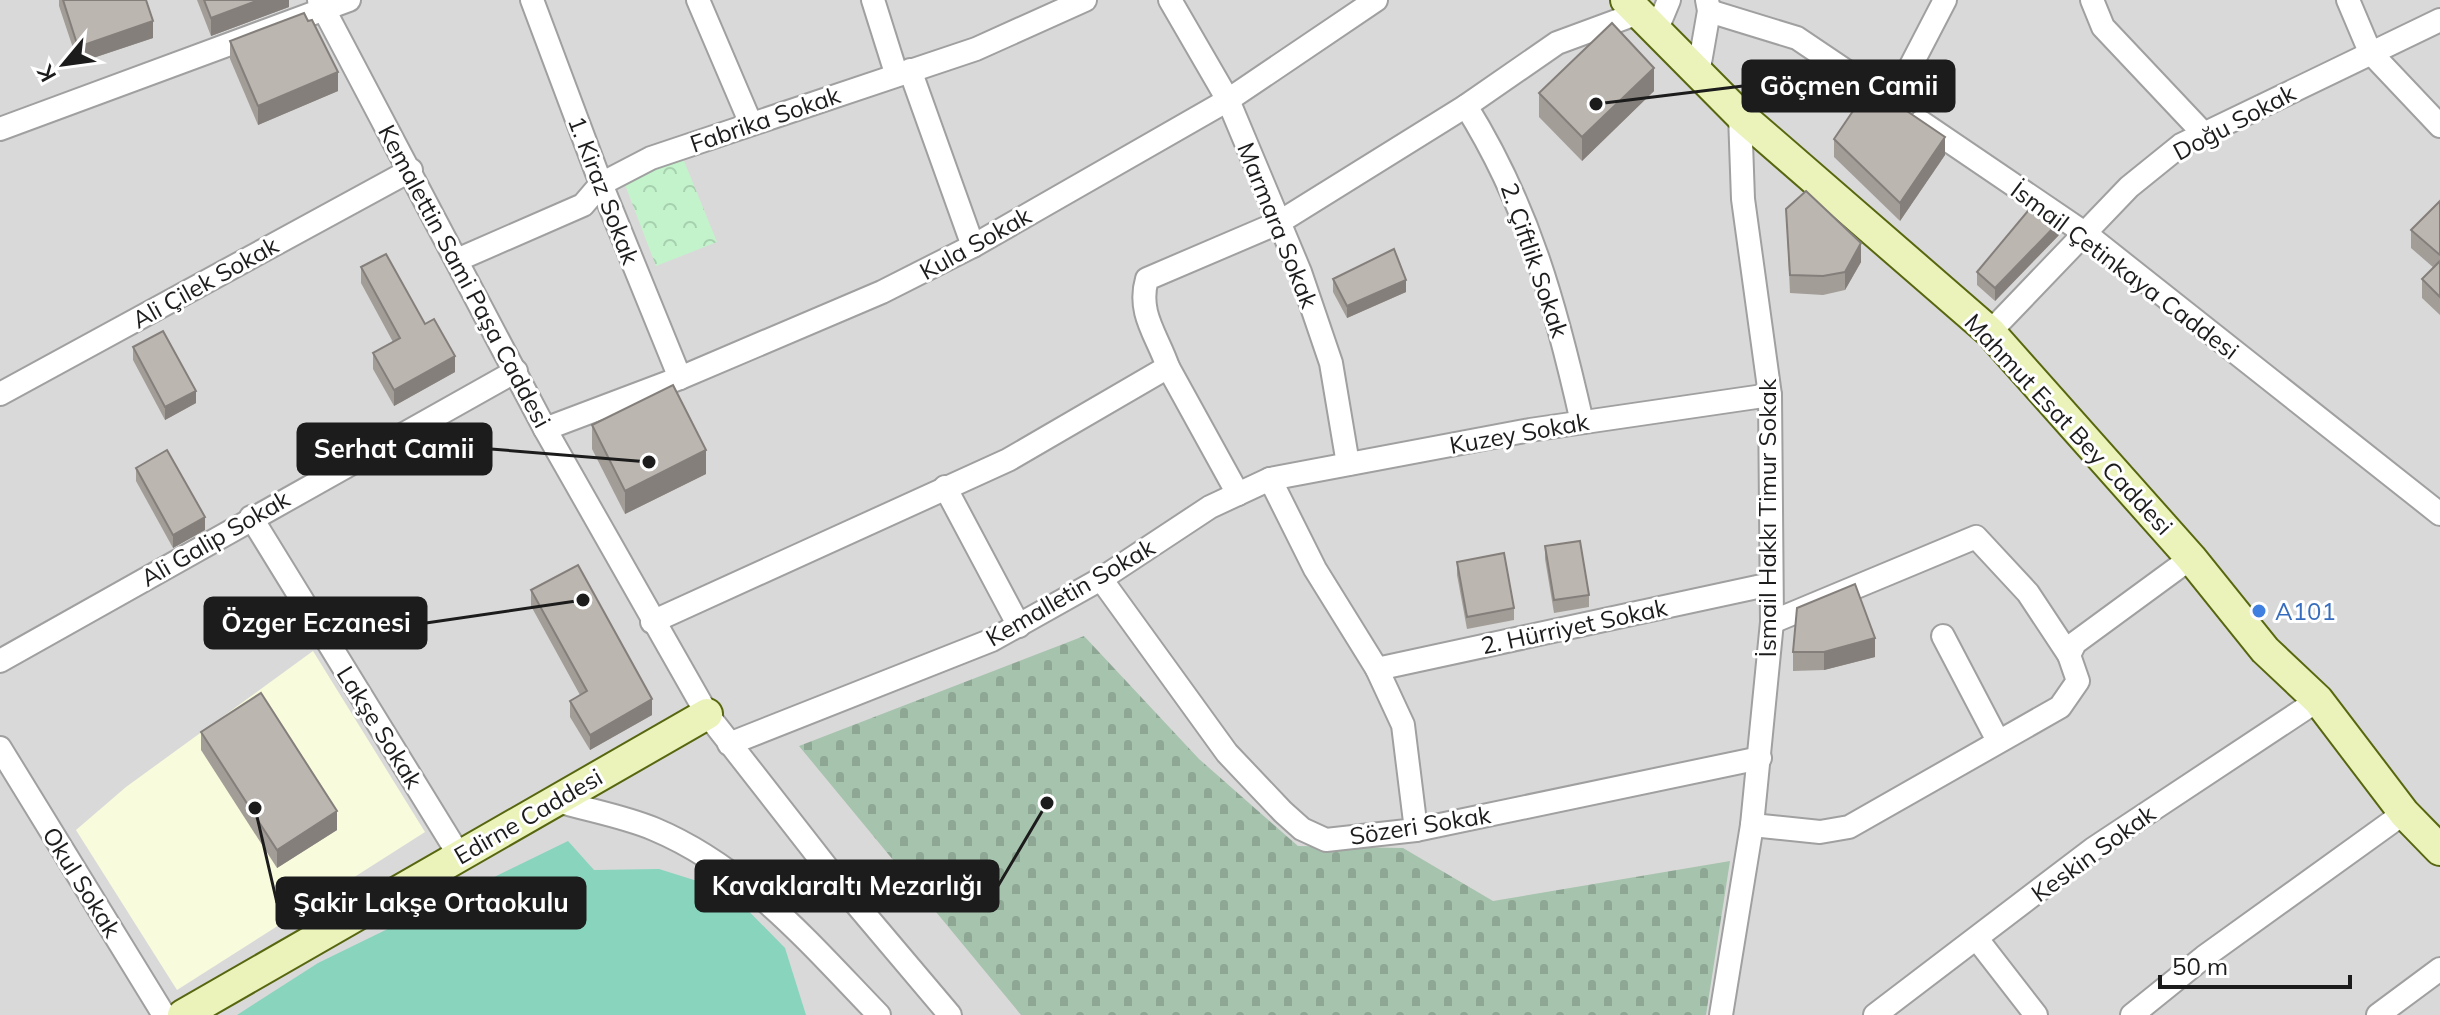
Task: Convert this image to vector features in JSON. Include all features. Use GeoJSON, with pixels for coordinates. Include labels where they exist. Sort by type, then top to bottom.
{"type":"FeatureCollection","features":[{"type":"Feature","properties":{"kind":"street"},"geometry":{"type":"LineString","coordinates":[[0,129],[322,4],[349,0]]}},
{"type":"Feature","properties":{"kind":"street","name":"1. Kiraz Sokak"},"geometry":{"type":"LineString","coordinates":[[532,0],[601,184],[680,378]]}},
{"type":"Feature","properties":{"kind":"street"},"geometry":{"type":"LineString","coordinates":[[698,0],[751,124]]}},
{"type":"Feature","properties":{"kind":"street"},"geometry":{"type":"LineString","coordinates":[[873,0],[973,246]]}},
{"type":"Feature","properties":{"kind":"street","name":"Fabrika Sokak"},"geometry":{"type":"LineString","coordinates":[[457,260],[583,205],[601,184],[651,158],[976,49],[1085,0]]}},
{"type":"Feature","properties":{"kind":"street","name":"Marmara Sokak"},"geometry":{"type":"LineString","coordinates":[[1170,0],[1228,100],[1300,272],[1331,363],[1348,464]]}},
{"type":"Feature","properties":{"kind":"street","name":"Kula Sokak"},"geometry":{"type":"LineString","coordinates":[[545,429],[680,378],[882,292],[973,246],[1228,100],[1376,0]]}},
{"type":"Feature","properties":{"kind":"street"},"geometry":{"type":"LineString","coordinates":[[1238,494],[1168,367],[1143,313],[1142,297],[1147,279],[1278,223],[1466,106],[1557,43],[1641,14],[1669,0]]}},
{"type":"Feature","properties":{"kind":"street"},"geometry":{"type":"LineString","coordinates":[[1892,102],[1945,0]]}},
{"type":"Feature","properties":{"kind":"street"},"geometry":{"type":"LineString","coordinates":[[2092,0],[2103,27],[2204,134]]}},
{"type":"Feature","properties":{"kind":"street"},"geometry":{"type":"LineString","coordinates":[[2348,0],[2370,52],[2440,126]]}},
{"type":"Feature","properties":{"kind":"street","name":"Kemalettin Sami Paşa Caddesi"},"geometry":{"type":"LineString","coordinates":[[322,4],[545,429],[707,714],[950,1015]]}},
{"type":"Feature","properties":{"kind":"street"},"geometry":{"type":"LineString","coordinates":[[1698,74],[1708,6]]}},
{"type":"Feature","properties":{"kind":"street","name":"İsmail Çetinkaya Caddesi"},"geometry":{"type":"LineString","coordinates":[[1708,6],[1797,38],[2086,234],[2440,514]]}},
{"type":"Feature","properties":{"kind":"street","name":"Mahmut Esat Bey Caddesi"},"geometry":{"type":"LineString","coordinates":[[1641,14],[1740,115],[1990,332],[2191,558],[2265,650],[2318,700],[2404,813],[2440,850]]}},
{"type":"Feature","properties":{"kind":"street","name":"Doğu Sokak"},"geometry":{"type":"LineString","coordinates":[[1990,332],[2129,187],[2181,145],[2440,20]]}},
{"type":"Feature","properties":{"kind":"street","name":"2. Çiftlik Sokak"},"geometry":{"type":"LineString","coordinates":[[1466,106],[1498,157],[1528,226],[1551,291],[1582,422]]}},
{"type":"Feature","properties":{"kind":"street","name":"İsmail Hakkı Timur Sokak"},"geometry":{"type":"LineString","coordinates":[[1721,1015],[1752,825],[1772,622],[1770,395],[1743,199],[1740,115]]}},
{"type":"Feature","properties":{"kind":"street","name":"Ali Çilek Sokak"},"geometry":{"type":"LineString","coordinates":[[0,394],[411,170]]}},
{"type":"Feature","properties":{"kind":"street"},"geometry":{"type":"LineString","coordinates":[[652,622],[1064,430],[1168,367]]}},
{"type":"Feature","properties":{"kind":"street","name":"Ali Galip Sokak"},"geometry":{"type":"LineString","coordinates":[[0,661],[251,517],[516,371]]}},
{"type":"Feature","properties":{"kind":"street","name":"Kuzey Sokak"},"geometry":{"type":"LineString","coordinates":[[1270,479],[1582,422],[1770,395]]}},
{"type":"Feature","properties":{"kind":"street"},"geometry":{"type":"LineString","coordinates":[[1270,479],[1315,569],[1377,669],[1403,725],[1416,830]]}},
{"type":"Feature","properties":{"kind":"street","name":"Kemalletin Sokak"},"geometry":{"type":"LineString","coordinates":[[729,744],[992,640],[1101,579],[1210,507],[1270,479]]}},
{"type":"Feature","properties":{"kind":"street"},"geometry":{"type":"LineString","coordinates":[[945,487],[1019,626]]}},
{"type":"Feature","properties":{"kind":"street","name":"Lakşe Sokak"},"geometry":{"type":"LineString","coordinates":[[251,517],[459,855]]}},
{"type":"Feature","properties":{"kind":"street"},"geometry":{"type":"LineString","coordinates":[[1752,825],[1820,832],[1849,827],[2060,707],[2078,681],[2069,655],[2028,593],[1976,537],[1772,622]]}},
{"type":"Feature","properties":{"kind":"street"},"geometry":{"type":"LineString","coordinates":[[2069,655],[2075,643],[2191,558]]}},
{"type":"Feature","properties":{"kind":"street","name":"Sözeri Sokak"},"geometry":{"type":"LineString","coordinates":[[1101,579],[1227,753],[1302,829],[1326,840],[1416,830],[1760,758]]}},
{"type":"Feature","properties":{"kind":"street","name":"2. Hürriyet Sokak"},"geometry":{"type":"LineString","coordinates":[[1377,669],[1771,584]]}},
{"type":"Feature","properties":{"kind":"street"},"geometry":{"type":"LineString","coordinates":[[1943,636],[1998,741]]}},
{"type":"Feature","properties":{"kind":"street","name":"Keskin Sokak"},"geometry":{"type":"LineString","coordinates":[[1875,1015],[2093,849],[2318,700]]}},
{"type":"Feature","properties":{"kind":"street","name":"Edirne Caddesi"},"geometry":{"type":"LineString","coordinates":[[183,1015],[707,714]]}},
{"type":"Feature","properties":{"kind":"street","name":"Okul Sokak"},"geometry":{"type":"LineString","coordinates":[[0,748],[164,1015]]}},
{"type":"Feature","properties":{"kind":"street"},"geometry":{"type":"LineString","coordinates":[[554,800],[653,829],[740,879],[768,900],[879,1015]]}},
{"type":"Feature","properties":{"kind":"street"},"geometry":{"type":"LineString","coordinates":[[2132,1015],[2204,957],[2404,813]]}},
{"type":"Feature","properties":{"kind":"street"},"geometry":{"type":"LineString","coordinates":[[1977,939],[2036,1015]]}},
{"type":"Feature","properties":{"kind":"street"},"geometry":{"type":"LineString","coordinates":[[2378,1015],[2440,969]]}},
{"type":"Feature","properties":{"kind":"shaded area"},"geometry":{"type":"Polygon","coordinates":[[[0,0],[2440,0],[2440,1015],[0,1015],[0,0]]]}},
{"type":"Feature","properties":{"kind":"shaded area"},"geometry":{"type":"Polygon","coordinates":[[[313,651],[425,832],[177,990],[76,830],[126,787],[313,651]]]}},
{"type":"Feature","properties":{"kind":"green space"},"geometry":{"type":"Polygon","coordinates":[[[682,156],[717,242],[656,266],[624,182],[682,156]]]}},
{"type":"Feature","properties":{"kind":"green space"},"geometry":{"type":"Polygon","coordinates":[[[1084,636],[1199,759],[1298,846],[1403,848],[1493,901],[1730,861],[1706,1015],[1021,1015],[799,746],[1084,636]]]}},
{"type":"Feature","properties":{"kind":"green space"},"geometry":{"type":"Polygon","coordinates":[[[568,841],[594,870],[659,869],[729,891],[785,948],[806,1015],[237,1015],[318,963],[568,841]]]}},
{"type":"Feature","properties":{"kind":"building"},"geometry":{"type":"Polygon","coordinates":[[[63,0],[146,0],[153,21],[78,47],[63,0]]]}},
{"type":"Feature","properties":{"kind":"building"},"geometry":{"type":"Polygon","coordinates":[[[204,0],[259,0],[211,18],[204,0]]]}},
{"type":"Feature","properties":{"kind":"building"},"geometry":{"type":"Polygon","coordinates":[[[304,13],[308,21],[312,20],[338,72],[258,106],[230,41],[304,13]]]}},
{"type":"Feature","properties":{"kind":"building"},"geometry":{"type":"Polygon","coordinates":[[[1612,23],[1654,68],[1582,137],[1539,93],[1612,23]]]}},
{"type":"Feature","properties":{"kind":"building"},"geometry":{"type":"Polygon","coordinates":[[[1870,86],[1945,137],[1900,203],[1834,139],[1870,86]]]}},
{"type":"Feature","properties":{"kind":"building"},"geometry":{"type":"Polygon","coordinates":[[[1806,191],[1861,243],[1845,272],[1823,276],[1790,275],[1786,209],[1806,191]]]}},
{"type":"Feature","properties":{"kind":"building"},"geometry":{"type":"Polygon","coordinates":[[[2440,201],[2440,255],[2411,230],[2440,201]]]}},
{"type":"Feature","properties":{"kind":"building"},"geometry":{"type":"Polygon","coordinates":[[[2032,206],[2059,222],[1995,288],[1977,272],[2032,206]]]}},
{"type":"Feature","properties":{"kind":"building"},"geometry":{"type":"Polygon","coordinates":[[[1394,249],[1406,280],[1347,306],[1333,279],[1394,249]]]}},
{"type":"Feature","properties":{"kind":"building"},"geometry":{"type":"Polygon","coordinates":[[[386,254],[425,324],[434,319],[455,356],[394,390],[373,353],[400,338],[361,267],[386,254]]]}},
{"type":"Feature","properties":{"kind":"building"},"geometry":{"type":"Polygon","coordinates":[[[2440,261],[2440,297],[2422,279],[2440,261]]]}},
{"type":"Feature","properties":{"kind":"building"},"geometry":{"type":"Polygon","coordinates":[[[163,331],[196,391],[165,407],[133,347],[163,331]]]}},
{"type":"Feature","properties":{"kind":"building"},"geometry":{"type":"Polygon","coordinates":[[[673,385],[706,450],[625,491],[592,425],[673,385]]]}},
{"type":"Feature","properties":{"kind":"building"},"geometry":{"type":"Polygon","coordinates":[[[167,450],[205,517],[173,535],[136,468],[167,450]]]}},
{"type":"Feature","properties":{"kind":"building"},"geometry":{"type":"Polygon","coordinates":[[[1580,541],[1589,595],[1554,600],[1545,546],[1580,541]]]}},
{"type":"Feature","properties":{"kind":"building"},"geometry":{"type":"Polygon","coordinates":[[[1504,553],[1514,608],[1467,617],[1457,562],[1504,553]]]}},
{"type":"Feature","properties":{"kind":"building"},"geometry":{"type":"Polygon","coordinates":[[[578,565],[652,699],[590,735],[570,701],[587,691],[531,590],[578,565]]]}},
{"type":"Feature","properties":{"kind":"building"},"geometry":{"type":"Polygon","coordinates":[[[1855,584],[1875,638],[1824,652],[1793,652],[1797,608],[1855,584]]]}},
{"type":"Feature","properties":{"kind":"building"},"geometry":{"type":"Polygon","coordinates":[[[261,693],[337,811],[277,850],[201,732],[261,693]]]}},
{"type":"Feature","properties":{"kind":"place","name":"Göçmen Camii"},"geometry":{"type":"Point","coordinates":[1596,104]}},
{"type":"Feature","properties":{"kind":"place","name":"Serhat Camii"},"geometry":{"type":"Point","coordinates":[649,462]}},
{"type":"Feature","properties":{"kind":"place","name":"Özger Eczanesi"},"geometry":{"type":"Point","coordinates":[583,600]}},
{"type":"Feature","properties":{"kind":"place","name":"A101"},"geometry":{"type":"Point","coordinates":[2259,611]}},
{"type":"Feature","properties":{"kind":"place","name":"Kavaklaraltı Mezarlığı"},"geometry":{"type":"Point","coordinates":[1047,803]}},
{"type":"Feature","properties":{"kind":"place","name":"Şakir Lakşe Ortaokulu"},"geometry":{"type":"Point","coordinates":[255,808]}}]}
